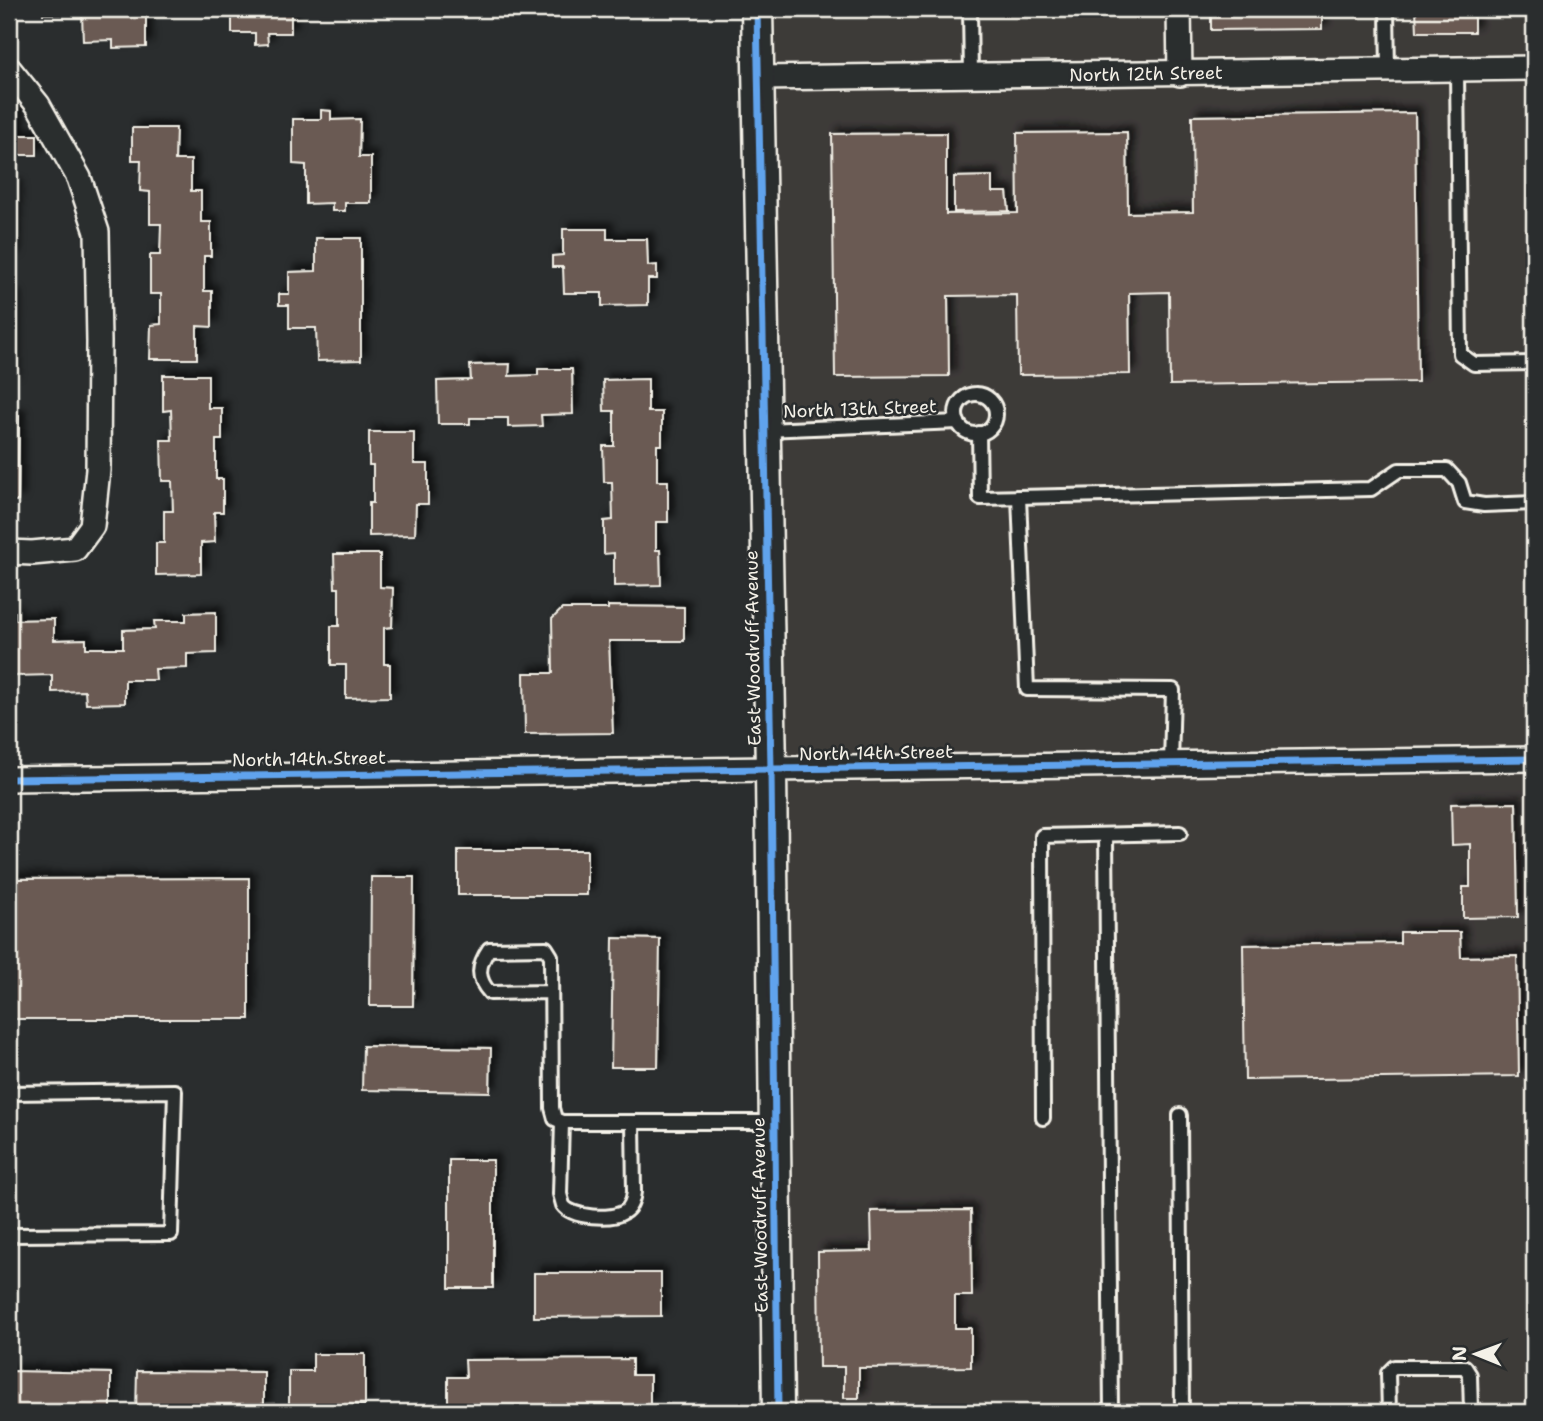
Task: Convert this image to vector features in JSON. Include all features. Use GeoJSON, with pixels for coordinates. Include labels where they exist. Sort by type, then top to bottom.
{"type":"FeatureCollection","features":[{"type":"Feature","properties":{"kind":"street","name":"East Woodruff Avenue"},"geometry":{"type":"LineString","coordinates":[[757,9],[779,1412]]}},
{"type":"Feature","properties":{"kind":"street"},"geometry":{"type":"LineString","coordinates":[[1179,9],[1180,74]]}},
{"type":"Feature","properties":{"kind":"street","name":"North 12th Street"},"geometry":{"type":"LineString","coordinates":[[758,78],[1534,68]]}},
{"type":"Feature","properties":{"kind":"street"},"geometry":{"type":"LineString","coordinates":[[9,69],[38,105],[79,178],[97,232],[99,342],[98,470],[92,526],[75,549],[9,552]]}},
{"type":"Feature","properties":{"kind":"street","name":"North 14th Street"},"geometry":{"type":"LineString","coordinates":[[9,779],[1534,759]]}},
{"type":"Feature","properties":{"kind":"lane"},"geometry":{"type":"LineString","coordinates":[[970,9],[971,76]]}},
{"type":"Feature","properties":{"kind":"lane"},"geometry":{"type":"LineString","coordinates":[[1387,9],[1388,71]]}},
{"type":"Feature","properties":{"kind":"lane"},"geometry":{"type":"LineString","coordinates":[[1457,70],[1460,354],[1474,364],[1534,363]]}},
{"type":"Feature","properties":{"kind":"lane"},"geometry":{"type":"LineString","coordinates":[[969,395],[982,395],[992,403],[995,415],[990,427],[979,433],[966,432],[956,416],[959,403],[969,395]]}},
{"type":"Feature","properties":{"kind":"lane","name":"North 13th Street"},"geometry":{"type":"LineString","coordinates":[[764,430],[958,422]]}},
{"type":"Feature","properties":{"kind":"lane"},"geometry":{"type":"LineString","coordinates":[[979,433],[980,498],[1371,489],[1399,470],[1447,470],[1459,483],[1465,502],[1484,505],[1534,503]]}},
{"type":"Feature","properties":{"kind":"lane"},"geometry":{"type":"LineString","coordinates":[[1019,497],[1027,690],[1173,690],[1171,764]]}},
{"type":"Feature","properties":{"kind":"lane"},"geometry":{"type":"LineString","coordinates":[[1043,1118],[1042,836],[1180,833]]}},
{"type":"Feature","properties":{"kind":"lane"},"geometry":{"type":"LineString","coordinates":[[1106,835],[1111,1412]]}},
{"type":"Feature","properties":{"kind":"lane"},"geometry":{"type":"LineString","coordinates":[[551,992],[490,993],[483,986],[480,972],[482,960],[489,949],[546,948],[551,956],[551,992],[551,1108],[555,1119],[562,1122],[775,1122]]}},
{"type":"Feature","properties":{"kind":"lane"},"geometry":{"type":"LineString","coordinates":[[9,1093],[175,1091],[171,1234],[9,1235]]}},
{"type":"Feature","properties":{"kind":"lane"},"geometry":{"type":"LineString","coordinates":[[1180,1115],[1182,1412]]}},
{"type":"Feature","properties":{"kind":"lane"},"geometry":{"type":"LineString","coordinates":[[562,1122],[560,1194],[563,1205],[584,1216],[615,1216],[627,1211],[632,1203],[633,1122]]}},
{"type":"Feature","properties":{"kind":"lane"},"geometry":{"type":"LineString","coordinates":[[1389,1412],[1388,1373],[1394,1367],[1465,1367],[1470,1375],[1471,1412]]}},
{"type":"Feature","properties":{"kind":"shaded area"},"geometry":{"type":"Polygon","coordinates":[[[744,9],[1534,9],[1534,1412],[764,1412],[744,9]]]}},
{"type":"Feature","properties":{"kind":"building"},"geometry":{"type":"Polygon","coordinates":[[[43,9],[146,9],[146,47],[113,48],[113,40],[83,41],[82,14],[43,14],[43,9]]]}},
{"type":"Feature","properties":{"kind":"building"},"geometry":{"type":"Polygon","coordinates":[[[232,9],[291,9],[291,33],[267,33],[268,44],[255,45],[255,33],[232,33],[232,9]]]}},
{"type":"Feature","properties":{"kind":"building"},"geometry":{"type":"Polygon","coordinates":[[[1211,9],[1322,9],[1322,29],[1211,30],[1211,9]]]}},
{"type":"Feature","properties":{"kind":"building"},"geometry":{"type":"Polygon","coordinates":[[[1416,9],[1474,9],[1474,32],[1417,32],[1416,9]]]}},
{"type":"Feature","properties":{"kind":"building"},"geometry":{"type":"Polygon","coordinates":[[[9,110],[17,110],[17,135],[37,135],[37,155],[9,155],[9,110]]]}},
{"type":"Feature","properties":{"kind":"building"},"geometry":{"type":"Polygon","coordinates":[[[321,110],[331,111],[331,120],[360,119],[359,157],[371,157],[371,203],[345,203],[345,211],[332,211],[332,203],[306,204],[306,165],[293,164],[293,119],[321,119],[321,110]]]}},
{"type":"Feature","properties":{"kind":"building"},"geometry":{"type":"Polygon","coordinates":[[[1415,113],[1418,382],[1170,385],[1169,292],[1129,293],[1130,374],[1018,375],[1017,295],[948,296],[949,376],[835,377],[832,134],[946,133],[946,214],[1018,213],[1017,133],[1127,132],[1128,213],[1193,212],[1192,116],[1415,113]]]}},
{"type":"Feature","properties":{"kind":"building"},"geometry":{"type":"Polygon","coordinates":[[[132,128],[176,128],[175,160],[191,160],[191,191],[201,191],[201,222],[211,222],[211,256],[204,256],[204,291],[212,291],[212,327],[197,326],[197,359],[150,359],[151,325],[161,324],[161,294],[150,294],[150,255],[160,255],[161,224],[150,224],[150,192],[140,191],[141,160],[132,160],[132,128]]]}},
{"type":"Feature","properties":{"kind":"building"},"geometry":{"type":"Polygon","coordinates":[[[992,176],[992,192],[1007,192],[1009,211],[954,212],[954,177],[992,176]]]}},
{"type":"Feature","properties":{"kind":"building"},"geometry":{"type":"Polygon","coordinates":[[[9,186],[15,186],[14,258],[9,258],[9,186]]]}},
{"type":"Feature","properties":{"kind":"building"},"geometry":{"type":"Polygon","coordinates":[[[563,229],[607,229],[607,239],[647,239],[648,266],[657,265],[657,279],[648,279],[648,305],[602,306],[602,293],[564,293],[563,267],[552,267],[552,256],[563,255],[563,229]]]}},
{"type":"Feature","properties":{"kind":"building"},"geometry":{"type":"Polygon","coordinates":[[[316,238],[361,238],[361,360],[317,361],[316,328],[289,328],[289,305],[279,305],[279,294],[289,294],[289,272],[316,271],[316,238]]]}},
{"type":"Feature","properties":{"kind":"building"},"geometry":{"type":"Polygon","coordinates":[[[9,297],[14,297],[13,380],[9,379],[9,297]]]}},
{"type":"Feature","properties":{"kind":"building"},"geometry":{"type":"Polygon","coordinates":[[[510,364],[509,376],[538,375],[538,369],[572,369],[573,414],[541,415],[542,426],[508,427],[508,418],[470,418],[470,424],[438,424],[437,381],[471,380],[470,365],[510,364]]]}},
{"type":"Feature","properties":{"kind":"building"},"geometry":{"type":"Polygon","coordinates":[[[163,375],[208,375],[208,408],[222,408],[222,440],[216,440],[216,479],[223,479],[223,512],[214,512],[215,542],[201,543],[201,574],[156,575],[156,543],[164,543],[164,511],[173,511],[172,481],[162,481],[161,440],[172,440],[171,410],[163,411],[163,375]]]}},
{"type":"Feature","properties":{"kind":"building"},"geometry":{"type":"Polygon","coordinates":[[[648,379],[648,412],[662,412],[662,445],[657,445],[657,481],[668,481],[668,522],[656,522],[656,550],[660,550],[661,585],[614,586],[614,553],[604,554],[604,521],[613,520],[612,482],[604,482],[603,446],[614,446],[614,411],[604,411],[603,380],[648,379]]]}},
{"type":"Feature","properties":{"kind":"building"},"geometry":{"type":"Polygon","coordinates":[[[9,416],[19,416],[18,501],[9,501],[9,416]]]}},
{"type":"Feature","properties":{"kind":"building"},"geometry":{"type":"Polygon","coordinates":[[[369,432],[414,432],[414,464],[428,464],[428,504],[416,504],[415,535],[369,536],[369,503],[373,503],[373,465],[369,465],[369,432]]]}},
{"type":"Feature","properties":{"kind":"building"},"geometry":{"type":"Polygon","coordinates":[[[334,554],[380,554],[380,587],[393,588],[392,627],[384,628],[384,664],[390,664],[390,697],[346,698],[346,665],[331,665],[331,626],[339,626],[339,588],[335,588],[334,554]]]}},
{"type":"Feature","properties":{"kind":"building"},"geometry":{"type":"Polygon","coordinates":[[[608,606],[684,607],[684,641],[609,641],[613,733],[525,734],[524,673],[553,673],[552,619],[562,609],[608,609],[608,606]]]}},
{"type":"Feature","properties":{"kind":"building"},"geometry":{"type":"Polygon","coordinates":[[[9,612],[15,612],[15,620],[54,619],[54,640],[86,639],[86,648],[123,648],[123,630],[155,629],[154,621],[186,621],[186,613],[216,612],[216,653],[187,654],[187,668],[155,669],[156,680],[125,680],[125,703],[86,704],[85,691],[52,692],[52,675],[13,676],[12,659],[9,659],[9,612]]]}},
{"type":"Feature","properties":{"kind":"building"},"geometry":{"type":"Polygon","coordinates":[[[1516,803],[1518,917],[1463,918],[1463,887],[1470,887],[1470,844],[1452,845],[1451,804],[1516,803]]]}},
{"type":"Feature","properties":{"kind":"building"},"geometry":{"type":"Polygon","coordinates":[[[458,850],[587,850],[587,895],[458,895],[458,850]]]}},
{"type":"Feature","properties":{"kind":"building"},"geometry":{"type":"Polygon","coordinates":[[[371,877],[414,877],[413,1006],[370,1006],[371,877]]]}},
{"type":"Feature","properties":{"kind":"building"},"geometry":{"type":"Polygon","coordinates":[[[249,878],[249,1019],[9,1019],[9,879],[249,878]]]}},
{"type":"Feature","properties":{"kind":"building"},"geometry":{"type":"Polygon","coordinates":[[[1400,932],[1460,932],[1461,957],[1517,956],[1519,1076],[1245,1080],[1243,945],[1400,943],[1400,932]]]}},
{"type":"Feature","properties":{"kind":"building"},"geometry":{"type":"Polygon","coordinates":[[[613,938],[660,939],[658,1067],[611,1067],[613,938]]]}},
{"type":"Feature","properties":{"kind":"building"},"geometry":{"type":"Polygon","coordinates":[[[363,1046],[491,1048],[490,1092],[362,1090],[363,1046]]]}},
{"type":"Feature","properties":{"kind":"building"},"geometry":{"type":"Polygon","coordinates":[[[449,1160],[493,1160],[493,1288],[449,1288],[449,1160]]]}},
{"type":"Feature","properties":{"kind":"building"},"geometry":{"type":"Polygon","coordinates":[[[971,1210],[972,1296],[955,1296],[955,1328],[971,1328],[971,1367],[859,1368],[859,1398],[844,1398],[844,1367],[819,1367],[818,1252],[872,1251],[871,1211],[971,1210]]]}},
{"type":"Feature","properties":{"kind":"building"},"geometry":{"type":"Polygon","coordinates":[[[534,1273],[661,1273],[661,1316],[534,1317],[534,1273]]]}},
{"type":"Feature","properties":{"kind":"building"},"geometry":{"type":"Polygon","coordinates":[[[313,1354],[365,1354],[365,1405],[289,1405],[289,1371],[313,1371],[313,1354]]]}},
{"type":"Feature","properties":{"kind":"building"},"geometry":{"type":"Polygon","coordinates":[[[632,1359],[632,1375],[650,1375],[650,1405],[448,1406],[448,1377],[466,1377],[465,1360],[632,1359]]]}},
{"type":"Feature","properties":{"kind":"building"},"geometry":{"type":"Polygon","coordinates":[[[9,1371],[111,1373],[111,1412],[9,1412],[9,1371]]]}},
{"type":"Feature","properties":{"kind":"building"},"geometry":{"type":"Polygon","coordinates":[[[137,1371],[264,1372],[264,1412],[136,1412],[137,1371]]]}},
{"type":"Feature","properties":{"kind":"cycle path"},"geometry":{"type":"LineString","coordinates":[[757,9],[771,770],[778,1412]]}},
{"type":"Feature","properties":{"kind":"cycle path"},"geometry":{"type":"LineString","coordinates":[[9,779],[1534,759]]}}]}
